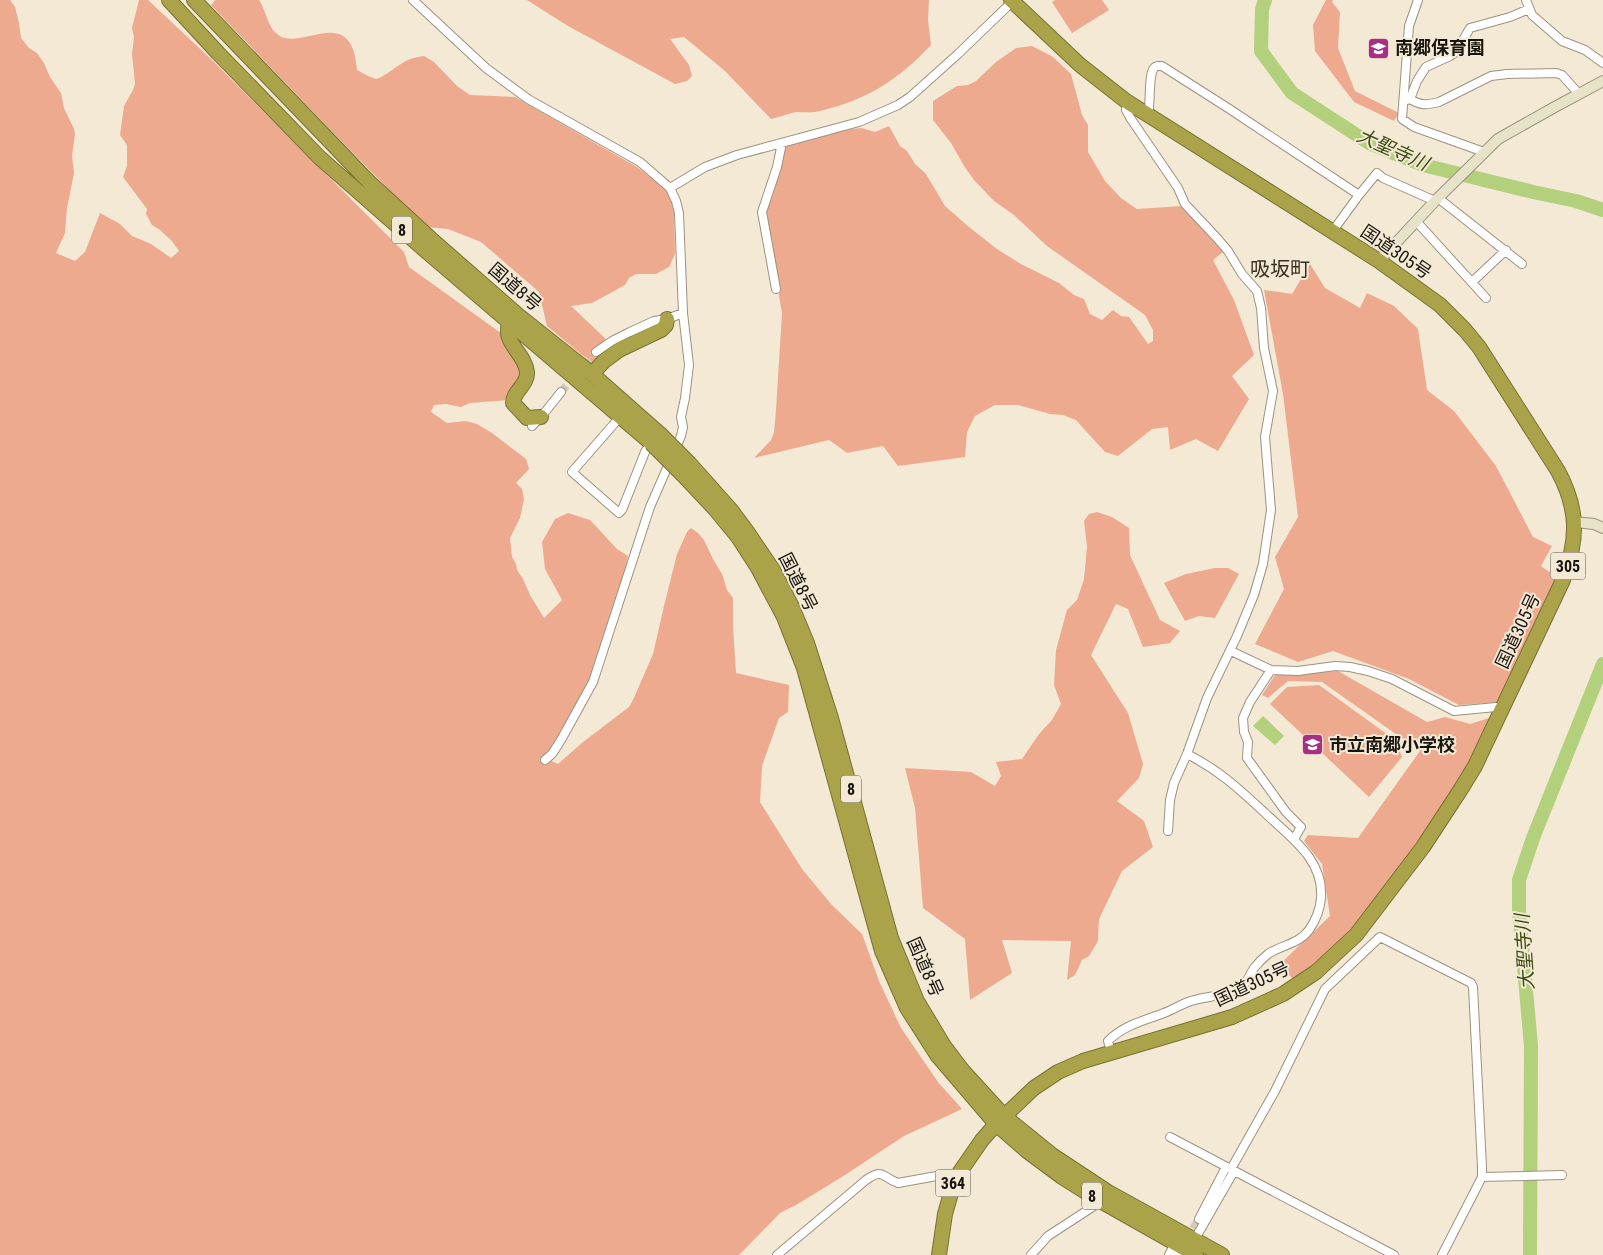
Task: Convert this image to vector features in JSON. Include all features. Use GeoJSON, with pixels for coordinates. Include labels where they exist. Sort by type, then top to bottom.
{"type":"FeatureCollection","features":[{"type":"Feature","properties":{"kind":"highway"},"geometry":{"type":"LineString","coordinates":[[158,0],[202,47],[218,53]]}},
{"type":"Feature","properties":{"kind":"highway","name":"国道8号"},"geometry":{"type":"LineString","coordinates":[[169,0],[320,158],[620,417],[655,439]]}},
{"type":"Feature","properties":{"kind":"highway","name":"国道8号"},"geometry":{"type":"LineString","coordinates":[[194,0],[370,183],[512,310],[592,374],[655,439],[731,510],[773,570],[792,607],[807,643],[832,718],[891,938],[903,970],[918,1001],[944,1046],[1000,1120],[1027,1151],[1062,1177],[1183,1251],[1222,1255]]}},
{"type":"Feature","properties":{"kind":"highway","name":"国道305号"},"geometry":{"type":"LineString","coordinates":[[1000,1120],[1045,1080],[1083,1061],[1232,1016],[1283,994],[1328,962],[1356,936],[1448,811],[1474,766],[1563,580],[1573,548],[1575,522],[1569,494],[1558,471],[1479,347],[1453,317],[1440,305],[1378,261],[1126,101],[1080,64],[1012,1]]}},
{"type":"Feature","properties":{"kind":"highway"},"geometry":{"type":"LineString","coordinates":[[592,374],[604,361],[619,350],[661,330],[666,325],[667,319]]}},
{"type":"Feature","properties":{"kind":"highway"},"geometry":{"type":"LineString","coordinates":[[508,322],[508,335],[523,358],[527,373],[525,383],[513,398],[513,403],[527,418],[536,421]]}},
{"type":"Feature","properties":{"kind":"highway","name":"国道8号"},"geometry":{"type":"LineString","coordinates":[[1000,1120],[1108,1192],[1183,1251]]}},
{"type":"Feature","properties":{"kind":"highway","name":"364"},"geometry":{"type":"LineString","coordinates":[[939,1255],[944,1214],[955,1179],[982,1140],[1000,1120]]}},
{"type":"Feature","properties":{"kind":"street"},"geometry":{"type":"LineString","coordinates":[[413,0],[486,68],[528,99],[640,162],[670,188],[676,201],[689,365],[686,398],[681,418],[681,436],[650,507],[593,682],[559,744],[545,760]]}},
{"type":"Feature","properties":{"kind":"street"},"geometry":{"type":"LineString","coordinates":[[1407,100],[1409,26],[1418,0]]}},
{"type":"Feature","properties":{"kind":"street"},"geometry":{"type":"LineString","coordinates":[[670,188],[705,167],[737,155],[859,122],[898,105],[910,97],[958,54],[1012,1]]}},
{"type":"Feature","properties":{"kind":"street"},"geometry":{"type":"LineString","coordinates":[[1484,152],[1414,127],[1402,119],[1407,100],[1426,67],[1456,52],[1470,28],[1510,17],[1528,3],[1532,15],[1562,41],[1585,50],[1603,63]]}},
{"type":"Feature","properties":{"kind":"street"},"geometry":{"type":"LineString","coordinates":[[1148,114],[1150,108],[1151,77],[1154,68],[1162,66],[1359,195]]}},
{"type":"Feature","properties":{"kind":"street"},"geometry":{"type":"LineString","coordinates":[[1407,100],[1420,105],[1430,105],[1491,76],[1507,74],[1556,73],[1562,76],[1579,94]]}},
{"type":"Feature","properties":{"kind":"street"},"geometry":{"type":"LineString","coordinates":[[1378,261],[1498,139],[1603,82]]}},
{"type":"Feature","properties":{"kind":"street"},"geometry":{"type":"LineString","coordinates":[[1126,101],[1126,110],[1131,119],[1178,188],[1185,204],[1228,251],[1242,274],[1257,291],[1261,308],[1264,348],[1273,391],[1264,438],[1271,510],[1263,564],[1231,651],[1207,698],[1187,754],[1174,783],[1170,800],[1168,831]]}},
{"type":"Feature","properties":{"kind":"street"},"geometry":{"type":"LineString","coordinates":[[776,289],[762,212],[777,167],[782,143]]}},
{"type":"Feature","properties":{"kind":"street"},"geometry":{"type":"LineString","coordinates":[[1332,232],[1377,174],[1437,199],[1522,264]]}},
{"type":"Feature","properties":{"kind":"street"},"geometry":{"type":"LineString","coordinates":[[1416,221],[1486,298]]}},
{"type":"Feature","properties":{"kind":"street"},"geometry":{"type":"LineString","coordinates":[[1472,282],[1506,250]]}},
{"type":"Feature","properties":{"kind":"street"},"geometry":{"type":"LineString","coordinates":[[596,352],[630,332],[654,321],[684,313]]}},
{"type":"Feature","properties":{"kind":"street"},"geometry":{"type":"LineString","coordinates":[[536,421],[561,392]]}},
{"type":"Feature","properties":{"kind":"street"},"geometry":{"type":"LineString","coordinates":[[620,417],[572,472],[619,513],[622,510],[645,452],[655,439]]}},
{"type":"Feature","properties":{"kind":"street"},"geometry":{"type":"LineString","coordinates":[[1575,522],[1594,524],[1603,528]]}},
{"type":"Feature","properties":{"kind":"street"},"geometry":{"type":"LineString","coordinates":[[1231,651],[1271,670],[1298,670],[1335,666],[1350,667],[1392,679],[1454,712],[1490,707],[1496,707],[1500,712]]}},
{"type":"Feature","properties":{"kind":"street"},"geometry":{"type":"LineString","coordinates":[[1271,670],[1250,702],[1243,718],[1244,732],[1248,742],[1247,758],[1286,812],[1301,827],[1294,839]]}},
{"type":"Feature","properties":{"kind":"street"},"geometry":{"type":"LineString","coordinates":[[1111,1052],[1108,1041],[1116,1032],[1126,1026],[1152,1016],[1164,1014],[1193,1000],[1237,990],[1247,983],[1254,969],[1264,957],[1303,937],[1320,910],[1321,893],[1319,879],[1308,854],[1225,777],[1187,754]]}},
{"type":"Feature","properties":{"kind":"street"},"geometry":{"type":"LineString","coordinates":[[1183,1251],[1274,1091],[1325,989],[1380,936],[1471,983],[1473,986],[1482,1177],[1442,1255]]}},
{"type":"Feature","properties":{"kind":"street"},"geometry":{"type":"LineString","coordinates":[[1170,1137],[1394,1255]]}},
{"type":"Feature","properties":{"kind":"street"},"geometry":{"type":"LineString","coordinates":[[1199,1219],[1230,1169]]}},
{"type":"Feature","properties":{"kind":"street"},"geometry":{"type":"LineString","coordinates":[[777,1255],[876,1173],[898,1183],[942,1175],[955,1179]]}},
{"type":"Feature","properties":{"kind":"street"},"geometry":{"type":"LineString","coordinates":[[1482,1177],[1562,1175]]}},
{"type":"Feature","properties":{"kind":"street"},"geometry":{"type":"LineString","coordinates":[[1031,1255],[1048,1236],[1094,1206],[1097,1199]]}},
{"type":"Feature","properties":{"kind":"shaded area"},"geometry":{"type":"Polygon","coordinates":[[[0,0],[10,0],[15,7],[21,38],[29,48],[37,53],[44,63],[50,77],[61,93],[64,108],[74,129],[72,156],[74,173],[67,208],[65,233],[56,253],[75,261],[85,252],[100,213],[120,224],[132,236],[151,244],[171,258],[179,251],[171,240],[152,225],[146,214],[147,209],[123,177],[127,166],[127,145],[120,135],[124,106],[135,84],[132,54],[134,37],[132,28],[139,0],[148,0],[211,59],[404,252],[409,267],[505,336],[512,346],[523,379],[509,400],[470,403],[461,407],[446,404],[434,405],[431,412],[447,423],[466,421],[477,424],[526,459],[529,469],[516,483],[522,489],[524,499],[520,518],[510,538],[512,557],[530,595],[544,618],[562,600],[545,569],[542,542],[555,519],[568,513],[590,520],[617,549],[628,556],[620,596],[587,688],[550,754],[551,761],[558,764],[583,742],[629,707],[653,654],[677,554],[687,532],[691,528],[698,533],[704,540],[722,574],[727,590],[733,598],[736,673],[789,685],[788,712],[779,718],[762,766],[760,802],[802,869],[831,904],[862,934],[879,981],[901,1028],[938,1082],[962,1109],[904,1136],[845,1175],[780,1213],[739,1255],[0,1255],[0,0]]]}},
{"type":"Feature","properties":{"kind":"shaded area"},"geometry":{"type":"Polygon","coordinates":[[[215,0],[259,0],[274,31],[285,38],[295,39],[337,33],[345,38],[352,47],[357,70],[376,79],[406,61],[424,56],[434,62],[457,86],[470,95],[515,97],[637,167],[663,187],[671,198],[674,213],[675,254],[669,267],[656,274],[636,274],[629,278],[625,285],[592,303],[571,306],[607,340],[592,350],[599,361],[593,364],[547,326],[539,292],[481,242],[448,229],[426,227],[211,5],[215,0]]]}},
{"type":"Feature","properties":{"kind":"shaded area"},"geometry":{"type":"Polygon","coordinates":[[[527,0],[929,0],[928,20],[931,45],[906,69],[867,95],[820,111],[797,112],[771,119],[725,71],[684,37],[670,39],[689,65],[692,76],[687,81],[675,84],[568,26],[527,0]]]}},
{"type":"Feature","properties":{"kind":"shaded area"},"geometry":{"type":"Polygon","coordinates":[[[1055,0],[1102,0],[1109,10],[1072,33],[1052,2],[1055,0]]]}},
{"type":"Feature","properties":{"kind":"shaded area"},"geometry":{"type":"Polygon","coordinates":[[[1326,0],[1333,0],[1332,2],[1340,12],[1338,48],[1355,91],[1399,113],[1394,121],[1354,102],[1315,51],[1313,25],[1326,0]]]}},
{"type":"Feature","properties":{"kind":"shaded area"},"geometry":{"type":"Polygon","coordinates":[[[1032,46],[1053,57],[1071,74],[1082,115],[1088,125],[1088,152],[1105,181],[1121,198],[1137,209],[1182,206],[1223,252],[1213,260],[1234,300],[1254,355],[1232,376],[1249,399],[1218,451],[1196,439],[1170,450],[1168,427],[1152,429],[1118,456],[1105,452],[1076,420],[1063,415],[1050,414],[1018,405],[995,405],[975,416],[967,432],[965,457],[898,466],[883,446],[847,453],[829,440],[754,458],[771,440],[774,433],[782,313],[765,214],[784,144],[809,140],[844,130],[861,128],[875,132],[889,126],[900,146],[907,151],[915,164],[926,174],[945,206],[969,227],[997,249],[1021,264],[1059,283],[1074,295],[1084,299],[1090,314],[1102,320],[1113,310],[1121,316],[1129,317],[1148,344],[1153,341],[1153,330],[1145,315],[1047,246],[1014,215],[994,201],[974,180],[951,143],[933,120],[933,101],[957,86],[968,85],[976,81],[996,62],[1016,48],[1032,46]]]}},
{"type":"Feature","properties":{"kind":"shaded area"},"geometry":{"type":"Polygon","coordinates":[[[1310,264],[1325,288],[1360,308],[1367,293],[1394,306],[1418,329],[1427,390],[1454,411],[1496,466],[1533,537],[1552,546],[1541,566],[1558,578],[1528,636],[1500,702],[1459,705],[1409,679],[1333,651],[1298,662],[1255,644],[1284,589],[1275,557],[1298,517],[1283,394],[1264,290],[1292,294],[1310,264]]]}},
{"type":"Feature","properties":{"kind":"shaded area"},"geometry":{"type":"Polygon","coordinates":[[[1097,512],[1112,517],[1129,528],[1130,555],[1160,620],[1180,631],[1170,643],[1143,647],[1128,609],[1116,604],[1091,655],[1128,713],[1143,764],[1139,778],[1117,801],[1144,821],[1153,847],[1122,871],[1099,919],[1098,941],[1089,956],[1082,960],[1075,975],[1067,980],[1071,941],[1002,940],[1012,973],[970,1000],[965,939],[923,908],[915,808],[905,768],[971,772],[995,786],[1001,776],[996,762],[1022,759],[1039,734],[1052,720],[1061,704],[1054,685],[1056,650],[1067,610],[1077,600],[1084,579],[1087,547],[1084,521],[1089,514],[1097,512]]]}},
{"type":"Feature","properties":{"kind":"shaded area"},"geometry":{"type":"Polygon","coordinates":[[[1215,568],[1228,568],[1239,574],[1215,618],[1199,616],[1185,621],[1164,583],[1186,574],[1215,568]]]}},
{"type":"Feature","properties":{"kind":"shaded area"},"geometry":{"type":"Polygon","coordinates":[[[1338,671],[1427,722],[1445,717],[1470,724],[1492,717],[1451,804],[1368,917],[1295,981],[1279,965],[1330,916],[1322,864],[1304,841],[1308,835],[1358,838],[1420,751],[1322,682],[1288,681],[1268,698],[1262,695],[1275,675],[1338,671]]]}},
{"type":"Feature","properties":{"kind":"shaded area"},"geometry":{"type":"Polygon","coordinates":[[[1319,685],[1395,740],[1402,757],[1369,797],[1270,704],[1287,687],[1319,685]]]}},
{"type":"Feature","properties":{"kind":"shaded area"},"geometry":{"type":"Polygon","coordinates":[[[1263,716],[1284,736],[1275,745],[1253,726],[1263,716]]]}},
{"type":"Feature","properties":{"kind":"waterway","name":"大聖寺川"},"geometry":{"type":"LineString","coordinates":[[1265,0],[1262,9],[1261,51],[1292,93],[1369,143],[1423,165],[1576,201],[1603,210]]}},
{"type":"Feature","properties":{"kind":"waterway","name":"大聖寺川"},"geometry":{"type":"LineString","coordinates":[[1530,1255],[1531,1046],[1519,911],[1519,880],[1533,838],[1603,664]]}},
{"type":"Feature","properties":{"kind":"tunnel"},"geometry":{"type":"LineString","coordinates":[[561,392],[596,352]]}},
{"type":"Feature","properties":{"kind":"tunnel"},"geometry":{"type":"LineString","coordinates":[[1187,1239],[1199,1219]]}},
{"type":"Feature","properties":{"kind":"place","name":"南郷保育園"},"geometry":{"type":"Point","coordinates":[1379,48]}},
{"type":"Feature","properties":{"kind":"place","name":"市立南郷小学校"},"geometry":{"type":"Point","coordinates":[1313,745]}},
{"type":"Feature","properties":{"kind":"district","name":"吸坂町"},"geometry":{"type":"Point","coordinates":[1280,269]}}]}
